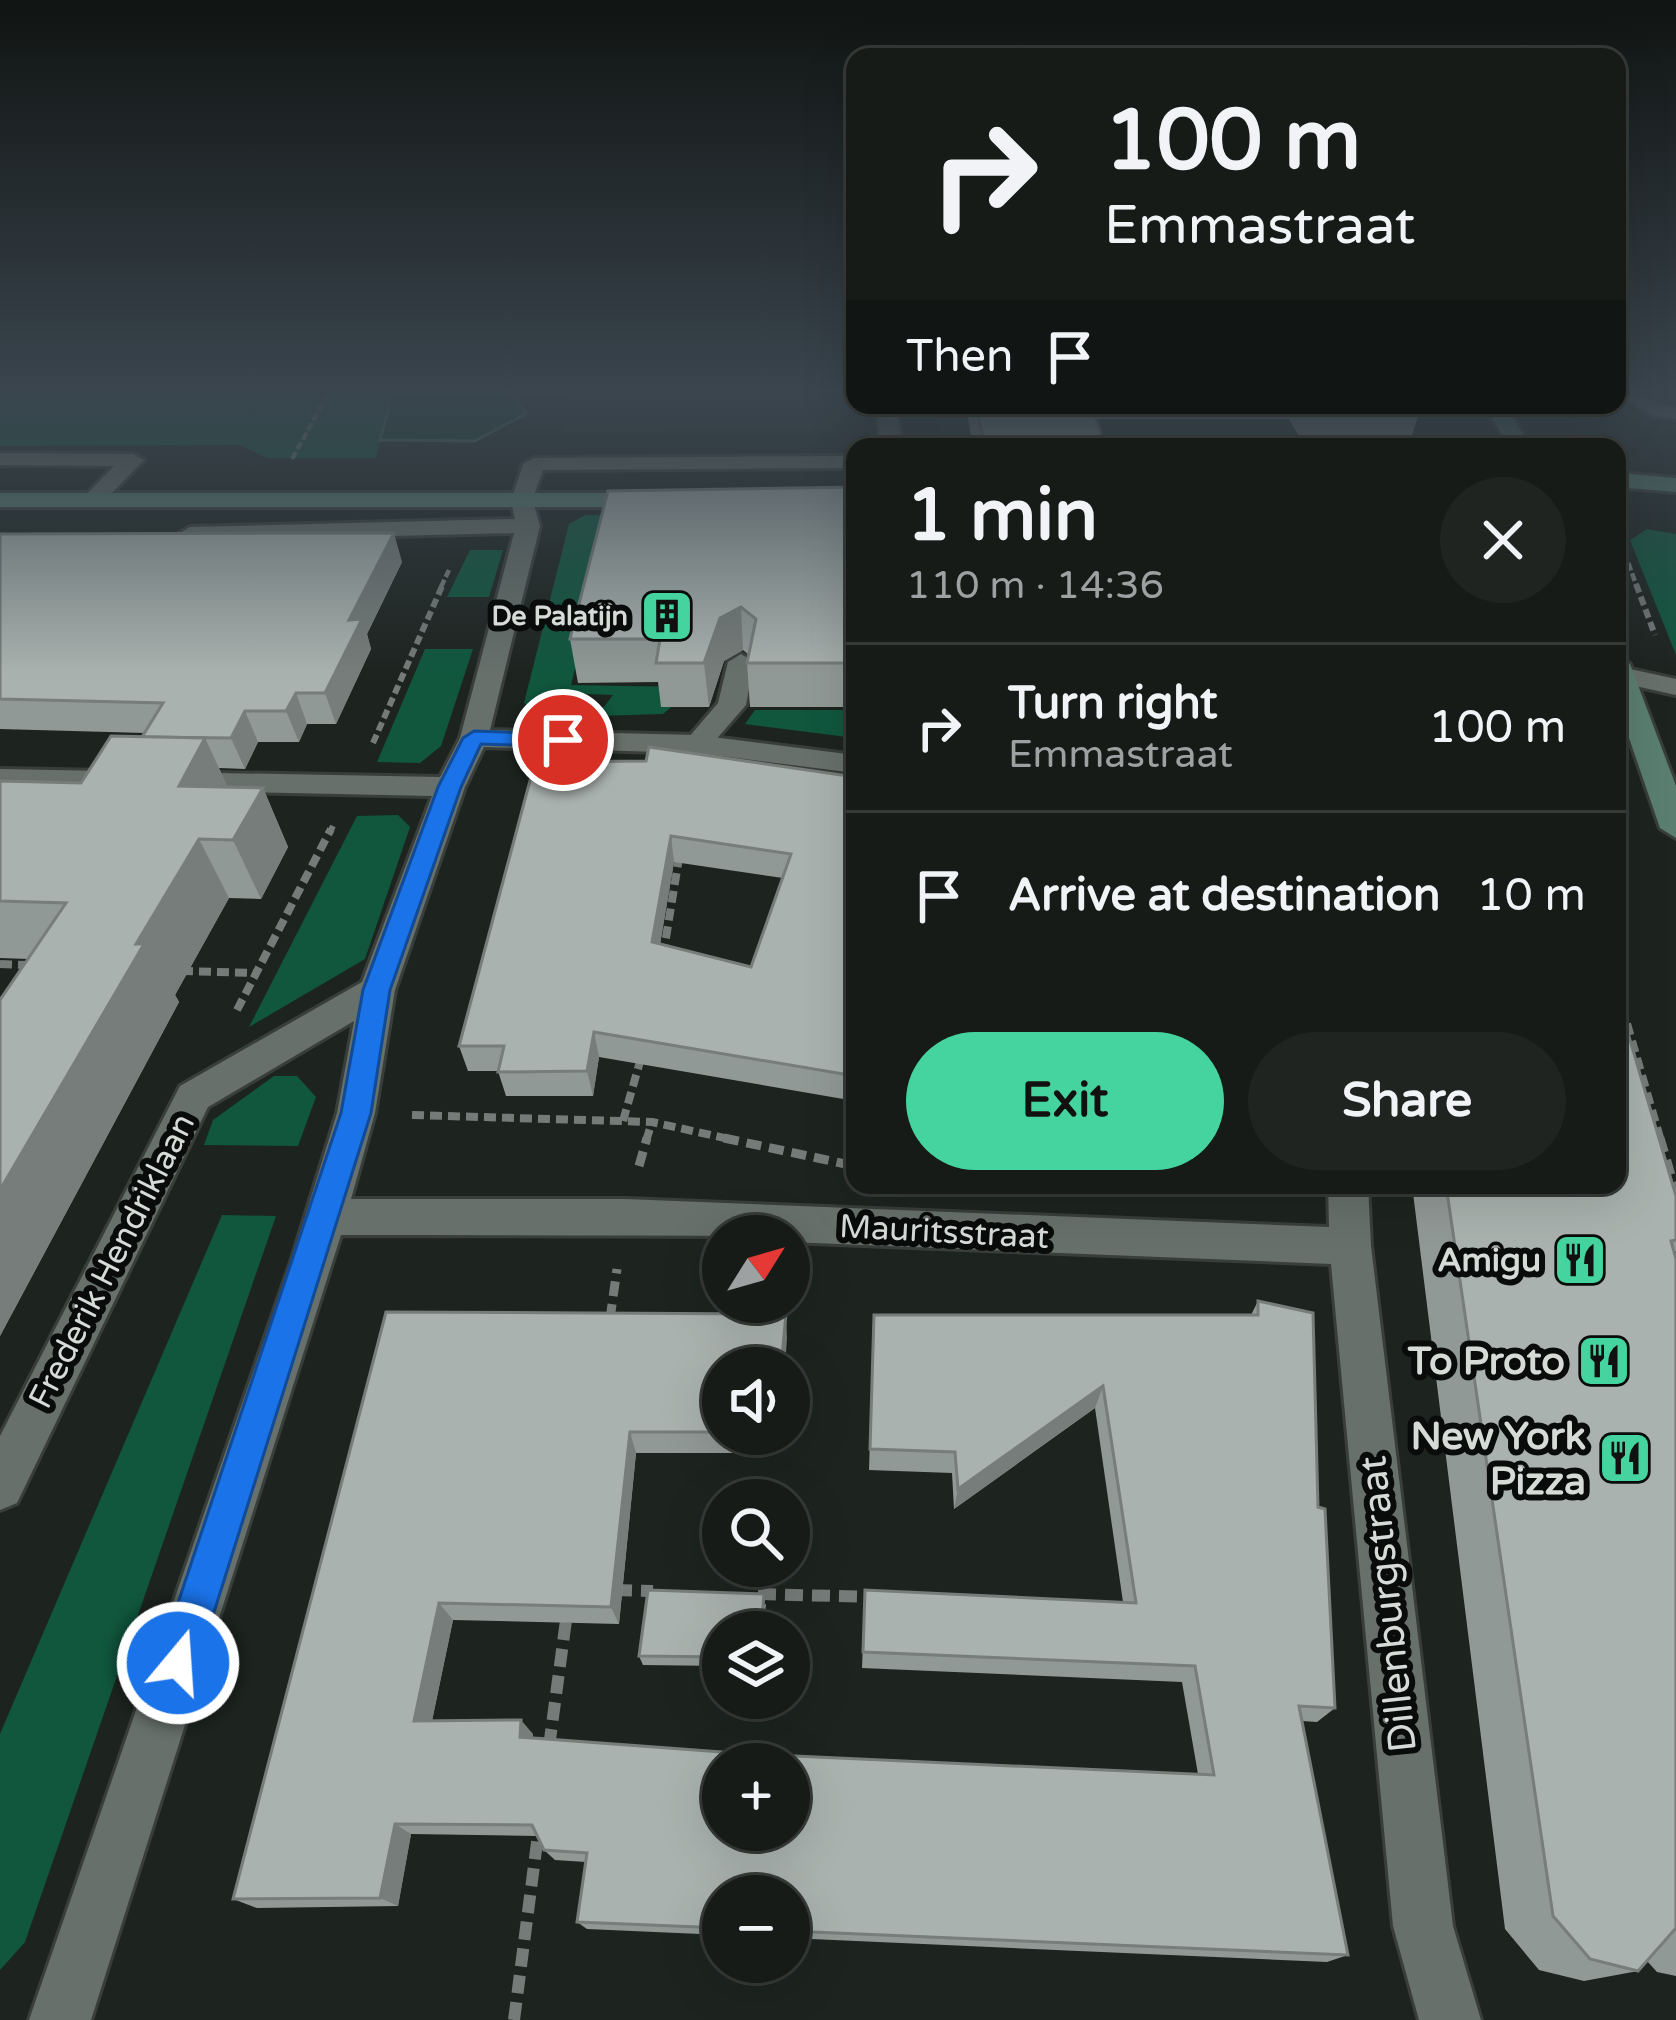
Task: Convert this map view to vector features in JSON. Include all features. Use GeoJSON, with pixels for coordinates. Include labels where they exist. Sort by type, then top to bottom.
{"type":"FeatureCollection","features":[{"type":"Feature","properties":{"kind":"street"},"geometry":{"type":"LineString","coordinates":[[92,500],[106,486]]}},
{"type":"Feature","properties":{"kind":"street"},"geometry":{"type":"LineString","coordinates":[[60,2020],[356,1113],[377,990],[450,787],[474,738],[530,486]]}},
{"type":"Feature","properties":{"kind":"street"},"geometry":{"type":"LineString","coordinates":[[1626,498],[1676,495]]}},
{"type":"Feature","properties":{"kind":"street"},"geometry":{"type":"LineString","coordinates":[[0,500],[525,514]]}},
{"type":"Feature","properties":{"kind":"street"},"geometry":{"type":"LineString","coordinates":[[164,535],[525,514],[664,500]]}},
{"type":"Feature","properties":{"kind":"street"},"geometry":{"type":"LineString","coordinates":[[698,744],[732,705],[741,662]]}},
{"type":"Feature","properties":{"kind":"street"},"geometry":{"type":"LineString","coordinates":[[1626,671],[1675,687]]}},
{"type":"Feature","properties":{"kind":"street"},"geometry":{"type":"LineString","coordinates":[[1626,689],[1676,828]]}},
{"type":"Feature","properties":{"kind":"street"},"geometry":{"type":"LineString","coordinates":[[474,738],[698,744],[846,763]]}},
{"type":"Feature","properties":{"kind":"street"},"geometry":{"type":"LineString","coordinates":[[0,778],[450,787]]}},
{"type":"Feature","properties":{"kind":"street","name":"Frederik Hendriklaan"},"geometry":{"type":"LineString","coordinates":[[0,1486],[194,1097],[377,990]]}},
{"type":"Feature","properties":{"kind":"street","name":"Dillenburgstraat"},"geometry":{"type":"LineString","coordinates":[[1348,1194],[1423,1926],[1450,2020]]}},
{"type":"Feature","properties":{"kind":"street","name":"Mauritsstraat"},"geometry":{"type":"LineString","coordinates":[[323,1217],[625,1216],[1350,1246]]}},
{"type":"Feature","properties":{"kind":"path"},"geometry":{"type":"LineString","coordinates":[[1626,556],[1675,687]]}},
{"type":"Feature","properties":{"kind":"path"},"geometry":{"type":"LineString","coordinates":[[660,979],[682,838]]}},
{"type":"Feature","properties":{"kind":"path"},"geometry":{"type":"LineString","coordinates":[[0,964],[41,966]]}},
{"type":"Feature","properties":{"kind":"path"},"geometry":{"type":"LineString","coordinates":[[169,970],[255,973]]}},
{"type":"Feature","properties":{"kind":"path"},"geometry":{"type":"LineString","coordinates":[[1626,1020],[1676,1192],[1656,1189]]}},
{"type":"Feature","properties":{"kind":"path"},"geometry":{"type":"LineString","coordinates":[[623,1121],[645,1042]]}},
{"type":"Feature","properties":{"kind":"path"},"geometry":{"type":"LineString","coordinates":[[356,1113],[652,1122],[846,1164]]}},
{"type":"Feature","properties":{"kind":"path"},"geometry":{"type":"LineString","coordinates":[[608,1333],[625,1216],[652,1122]]}},
{"type":"Feature","properties":{"kind":"path"},"geometry":{"type":"LineString","coordinates":[[546,1771],[570,1589]]}},
{"type":"Feature","properties":{"kind":"path"},"geometry":{"type":"LineString","coordinates":[[593,1590],[662,1592]]}},
{"type":"Feature","properties":{"kind":"path"},"geometry":{"type":"LineString","coordinates":[[731,1593],[893,1598]]}},
{"type":"Feature","properties":{"kind":"path"},"geometry":{"type":"LineString","coordinates":[[514,2020],[540,1816]]}},
{"type":"Feature","properties":{"kind":"shaded area"},"geometry":{"type":"Polygon","coordinates":[[[585,515],[649,516],[609,531],[571,685],[684,687],[685,695],[663,714],[597,716],[613,695],[586,694],[569,715],[544,716],[524,703],[569,524],[585,515]]]}},
{"type":"Feature","properties":{"kind":"shaded area"},"geometry":{"type":"Polygon","coordinates":[[[1647,529],[1676,534],[1676,655],[1630,540],[1647,529]]]}},
{"type":"Feature","properties":{"kind":"shaded area"},"geometry":{"type":"Polygon","coordinates":[[[470,550],[503,550],[489,597],[447,597],[470,550]]]}},
{"type":"Feature","properties":{"kind":"shaded area"},"geometry":{"type":"Polygon","coordinates":[[[425,649],[473,649],[441,746],[420,763],[377,762],[425,649]]]}},
{"type":"Feature","properties":{"kind":"shaded area"},"geometry":{"type":"Polygon","coordinates":[[[755,710],[846,710],[846,737],[745,724],[755,710]]]}},
{"type":"Feature","properties":{"kind":"shaded area"},"geometry":{"type":"Polygon","coordinates":[[[398,815],[410,827],[365,959],[249,1027],[357,816],[398,815]]]}},
{"type":"Feature","properties":{"kind":"shaded area"},"geometry":{"type":"Polygon","coordinates":[[[274,1076],[297,1076],[316,1097],[298,1146],[204,1145],[213,1120],[274,1076]]]}},
{"type":"Feature","properties":{"kind":"shaded area"},"geometry":{"type":"Polygon","coordinates":[[[222,1215],[276,1216],[25,1942],[0,1970],[0,1734],[222,1215]]]}},
{"type":"Feature","properties":{"kind":"building"},"geometry":{"type":"Polygon","coordinates":[[[846,487],[846,663],[747,663],[756,619],[741,607],[720,618],[704,663],[656,663],[660,639],[570,639],[608,491],[846,487]]]}},
{"type":"Feature","properties":{"kind":"building"},"geometry":{"type":"Polygon","coordinates":[[[394,533],[349,620],[362,619],[325,693],[296,693],[286,711],[245,711],[231,738],[142,737],[163,703],[0,699],[0,534],[394,533]]]}},
{"type":"Feature","properties":{"kind":"building"},"geometry":{"type":"Polygon","coordinates":[[[111,736],[205,738],[179,786],[263,788],[233,840],[199,839],[136,944],[144,944],[0,1190],[0,1000],[66,903],[0,901],[0,781],[81,783],[111,736]]]}},
{"type":"Feature","properties":{"kind":"building"},"geometry":{"type":"Polygon","coordinates":[[[649,747],[846,776],[846,1074],[594,1032],[587,1071],[498,1072],[504,1046],[459,1046],[535,762],[646,761],[649,747]],[[671,836],[652,942],[751,967],[791,854],[671,836]]]}},
{"type":"Feature","properties":{"kind":"building"},"geometry":{"type":"Polygon","coordinates":[[[1626,1027],[1676,1196],[1676,1240],[1671,1241],[1676,1259],[1676,1928],[1638,1971],[1590,1959],[1553,1916],[1447,1194],[1626,1194],[1626,1027]]]}},
{"type":"Feature","properties":{"kind":"building"},"geometry":{"type":"Polygon","coordinates":[[[1258,1301],[1313,1313],[1318,1507],[1325,1509],[1335,1708],[1299,1706],[1348,1955],[810,1932],[810,1875],[702,1875],[702,1927],[577,1922],[587,1853],[544,1850],[532,1825],[395,1824],[380,1898],[233,1899],[386,1312],[702,1314],[702,1323],[785,1323],[783,1347],[702,1347],[702,1432],[630,1432],[611,1607],[439,1603],[414,1721],[521,1720],[520,1737],[702,1751],[702,1851],[810,1851],[810,1757],[1214,1775],[1195,1666],[863,1652],[865,1590],[1136,1603],[1103,1386],[958,1489],[955,1452],[870,1449],[874,1315],[1258,1315],[1258,1301]]]}},
{"type":"Feature","properties":{"kind":"building"},"geometry":{"type":"Polygon","coordinates":[[[648,1590],[764,1594],[763,1611],[702,1611],[702,1657],[639,1656],[648,1590]]]}},
{"type":"Feature","properties":{"kind":"place","name":"De Palatijn"},"geometry":{"type":"Point","coordinates":[667,616]}},
{"type":"Feature","properties":{"kind":"place","name":"Amigu"},"geometry":{"type":"Point","coordinates":[1580,1260]}},
{"type":"Feature","properties":{"kind":"place","name":"To Proto"},"geometry":{"type":"Point","coordinates":[1604,1361]}},
{"type":"Feature","properties":{"kind":"place","name":"New York Pizza"},"geometry":{"type":"Point","coordinates":[1625,1458]}},
{"type":"Feature","properties":{"kind":"route"},"geometry":{"type":"LineString","coordinates":[[178,1663],[312,1262],[356,1113],[377,990],[450,787],[474,738],[563,740]]}}]}
